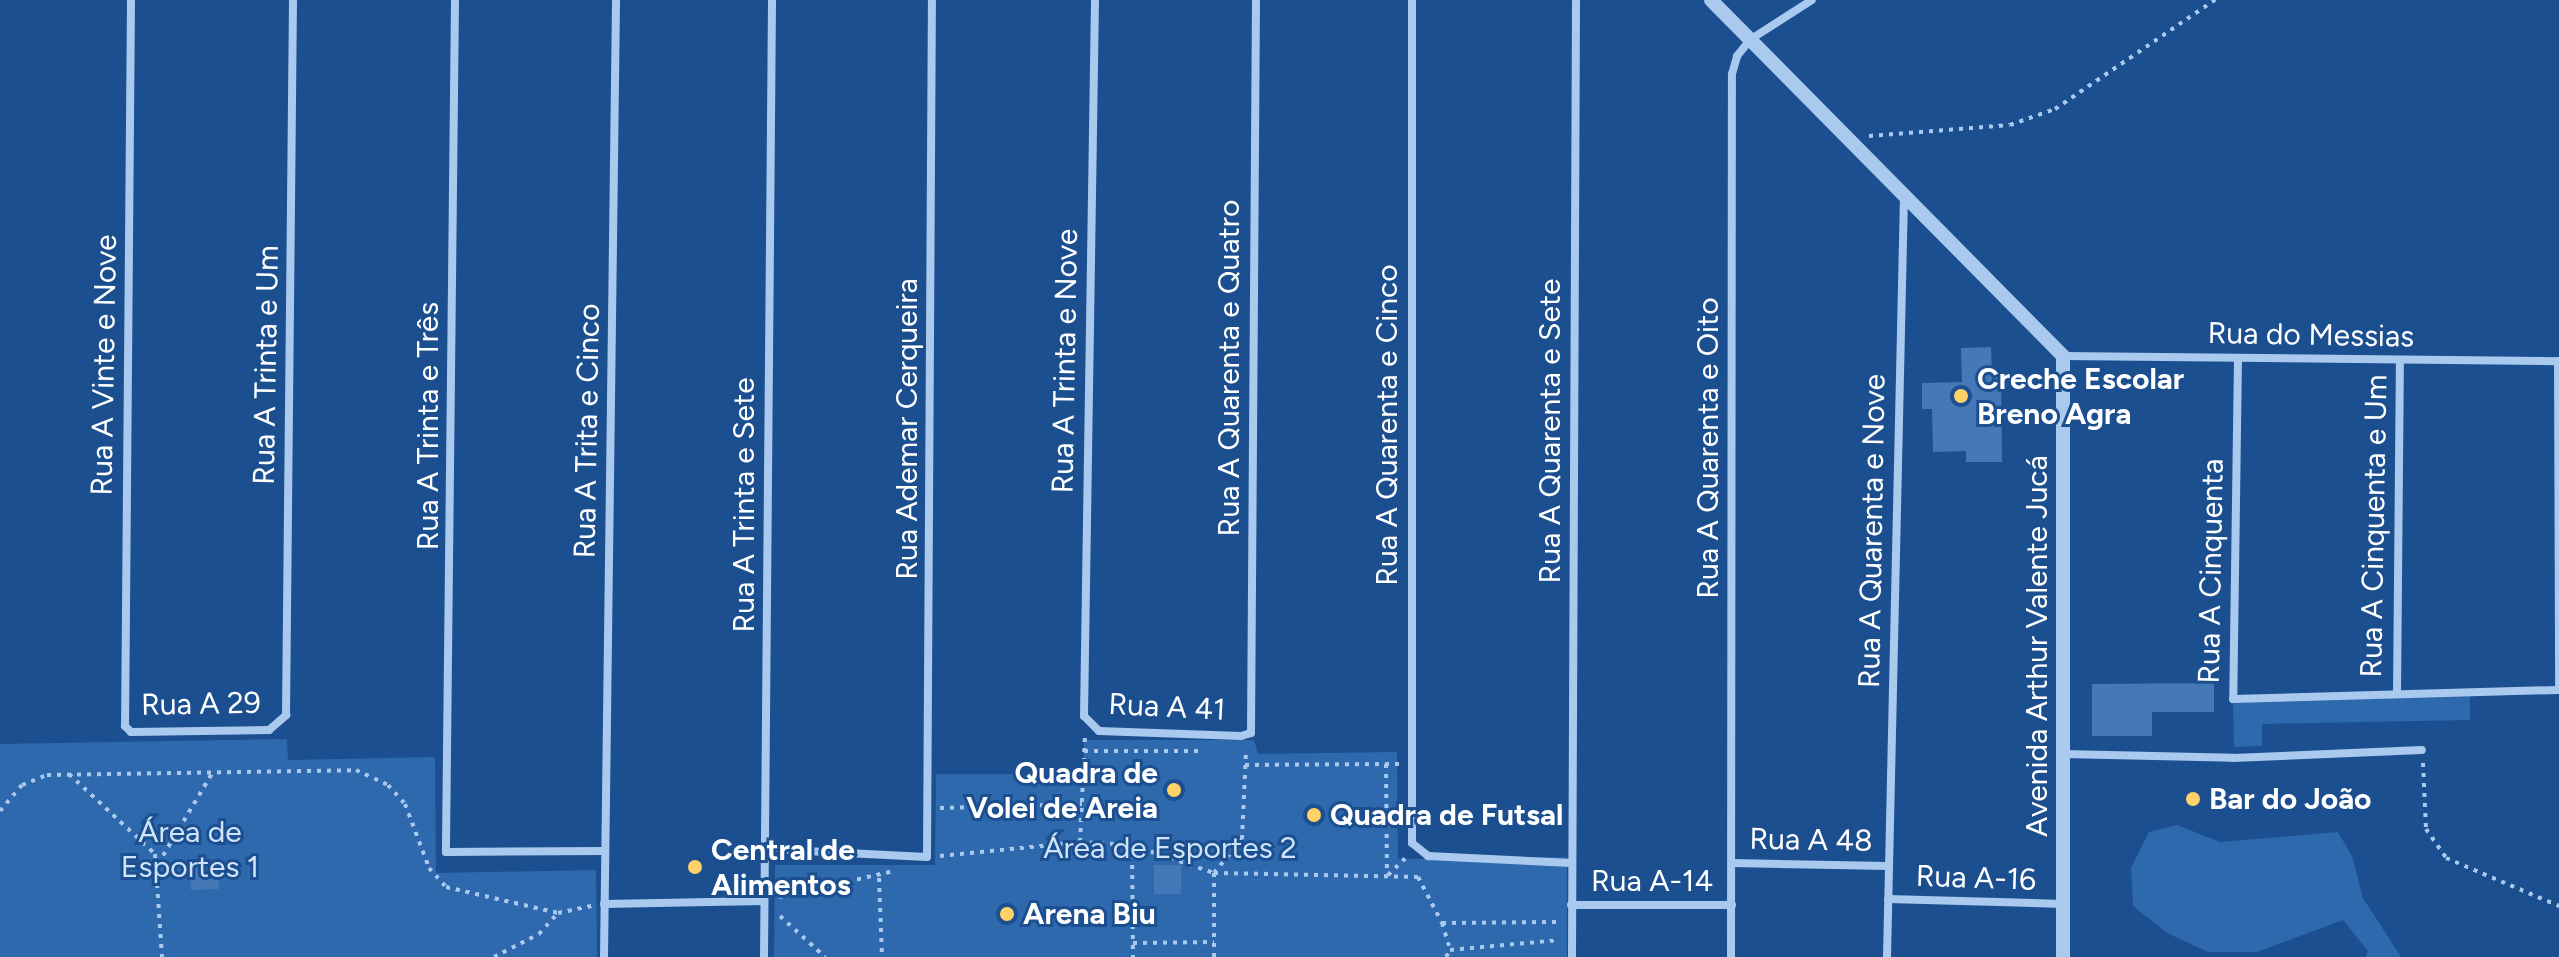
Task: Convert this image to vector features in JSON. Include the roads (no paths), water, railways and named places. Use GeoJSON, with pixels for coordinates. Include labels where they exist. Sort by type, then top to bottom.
{"type":"FeatureCollection","features":[{"type":"Feature","properties":{"kind":"street","name":"Rua A Vinte e Nove"},"geometry":{"type":"LineString","coordinates":[[127,730],[131,0]]}},
{"type":"Feature","properties":{"kind":"street","name":"Rua A Trinta e Um"},"geometry":{"type":"LineString","coordinates":[[276,726],[286,715],[293,0]]}},
{"type":"Feature","properties":{"kind":"street","name":"Rua A Trinta e Três"},"geometry":{"type":"LineString","coordinates":[[455,0],[446,852],[605,851]]}},
{"type":"Feature","properties":{"kind":"street","name":"Rua A Trita e Cinco"},"geometry":{"type":"LineString","coordinates":[[604,957],[616,0]]}},
{"type":"Feature","properties":{"kind":"street","name":"Rua A Trinta e Sete"},"geometry":{"type":"LineString","coordinates":[[764,957],[772,0]]}},
{"type":"Feature","properties":{"kind":"street","name":"Rua Ademar Cerqueira"},"geometry":{"type":"LineString","coordinates":[[765,849],[925,858],[929,808],[932,0]]}},
{"type":"Feature","properties":{"kind":"street","name":"Rua A Trinta e Nove"},"geometry":{"type":"LineString","coordinates":[[1086,722],[1095,0]]}},
{"type":"Feature","properties":{"kind":"street","name":"Rua A Quarenta e Quatro"},"geometry":{"type":"LineString","coordinates":[[1247,735],[1256,0]]}},
{"type":"Feature","properties":{"kind":"street","name":"Rua A Quarenta e Cinco"},"geometry":{"type":"LineString","coordinates":[[1412,0],[1410,763],[1415,850],[1428,856],[1571,863]]}},
{"type":"Feature","properties":{"kind":"street","name":"Rua A Quarenta e Sete"},"geometry":{"type":"LineString","coordinates":[[1572,957],[1576,0]]}},
{"type":"Feature","properties":{"kind":"street"},"geometry":{"type":"LineString","coordinates":[[1711,0],[2063,356]]}},
{"type":"Feature","properties":{"kind":"street"},"geometry":{"type":"LineString","coordinates":[[1751,39],[1812,0]]}},
{"type":"Feature","properties":{"kind":"street","name":"Rua A Quarenta e Oito"},"geometry":{"type":"LineString","coordinates":[[1731,957],[1732,74],[1737,56],[1751,39]]}},
{"type":"Feature","properties":{"kind":"street","name":"Rua A Quarenta e Nove"},"geometry":{"type":"LineString","coordinates":[[1887,957],[1904,196]]}},
{"type":"Feature","properties":{"kind":"street","name":"Rua do Messias"},"geometry":{"type":"LineString","coordinates":[[2063,356],[2558,361]]}},
{"type":"Feature","properties":{"kind":"street","name":"Avenida Arthur Valente Jucá"},"geometry":{"type":"LineString","coordinates":[[2063,356],[2063,957]]}},
{"type":"Feature","properties":{"kind":"street","name":"Rua A Cinquenta"},"geometry":{"type":"LineString","coordinates":[[2238,358],[2233,699],[2559,690]]}},
{"type":"Feature","properties":{"kind":"street","name":"Rua A Cinquenta e Um"},"geometry":{"type":"LineString","coordinates":[[2397,694],[2400,360]]}},
{"type":"Feature","properties":{"kind":"street"},"geometry":{"type":"LineString","coordinates":[[2558,361],[2559,690]]}},
{"type":"Feature","properties":{"kind":"street","name":"Rua A 41"},"geometry":{"type":"LineString","coordinates":[[1086,722],[1099,731],[1247,735]]}},
{"type":"Feature","properties":{"kind":"street","name":"Rua A 29"},"geometry":{"type":"LineString","coordinates":[[127,730],[276,726]]}},
{"type":"Feature","properties":{"kind":"street"},"geometry":{"type":"LineString","coordinates":[[2063,754],[2233,758],[2422,750]]}},
{"type":"Feature","properties":{"kind":"street","name":"Rua A 48"},"geometry":{"type":"LineString","coordinates":[[1732,863],[1888,866]]}},
{"type":"Feature","properties":{"kind":"street","name":"Rua A-16"},"geometry":{"type":"LineString","coordinates":[[1888,899],[2063,904]]}},
{"type":"Feature","properties":{"kind":"street"},"geometry":{"type":"LineString","coordinates":[[604,904],[764,901]]}},
{"type":"Feature","properties":{"kind":"street","name":"Rua A-14"},"geometry":{"type":"LineString","coordinates":[[1571,905],[1732,905]]}},
{"type":"Feature","properties":{"kind":"place","name":"Creche Escolar Breno Agra"},"geometry":{"type":"Point","coordinates":[1961,396]}},
{"type":"Feature","properties":{"kind":"place","name":"Quadra de Volei de Areia"},"geometry":{"type":"Point","coordinates":[1174,790]}},
{"type":"Feature","properties":{"kind":"place","name":"Bar do João"},"geometry":{"type":"Point","coordinates":[2193,799]}},
{"type":"Feature","properties":{"kind":"place","name":"Quadra de Futsal"},"geometry":{"type":"Point","coordinates":[1314,815]}},
{"type":"Feature","properties":{"kind":"place","name":"Central de Alimentos"},"geometry":{"type":"Point","coordinates":[695,867]}},
{"type":"Feature","properties":{"kind":"place","name":"Arena Biu"},"geometry":{"type":"Point","coordinates":[1007,914]}},
{"type":"Feature","properties":{"kind":"park label","name":"Área de Esportes 2"},"geometry":{"type":"Point","coordinates":[1170,848]}},
{"type":"Feature","properties":{"kind":"park label","name":"Área de Esportes 1"},"geometry":{"type":"Point","coordinates":[190,849]}}]}
